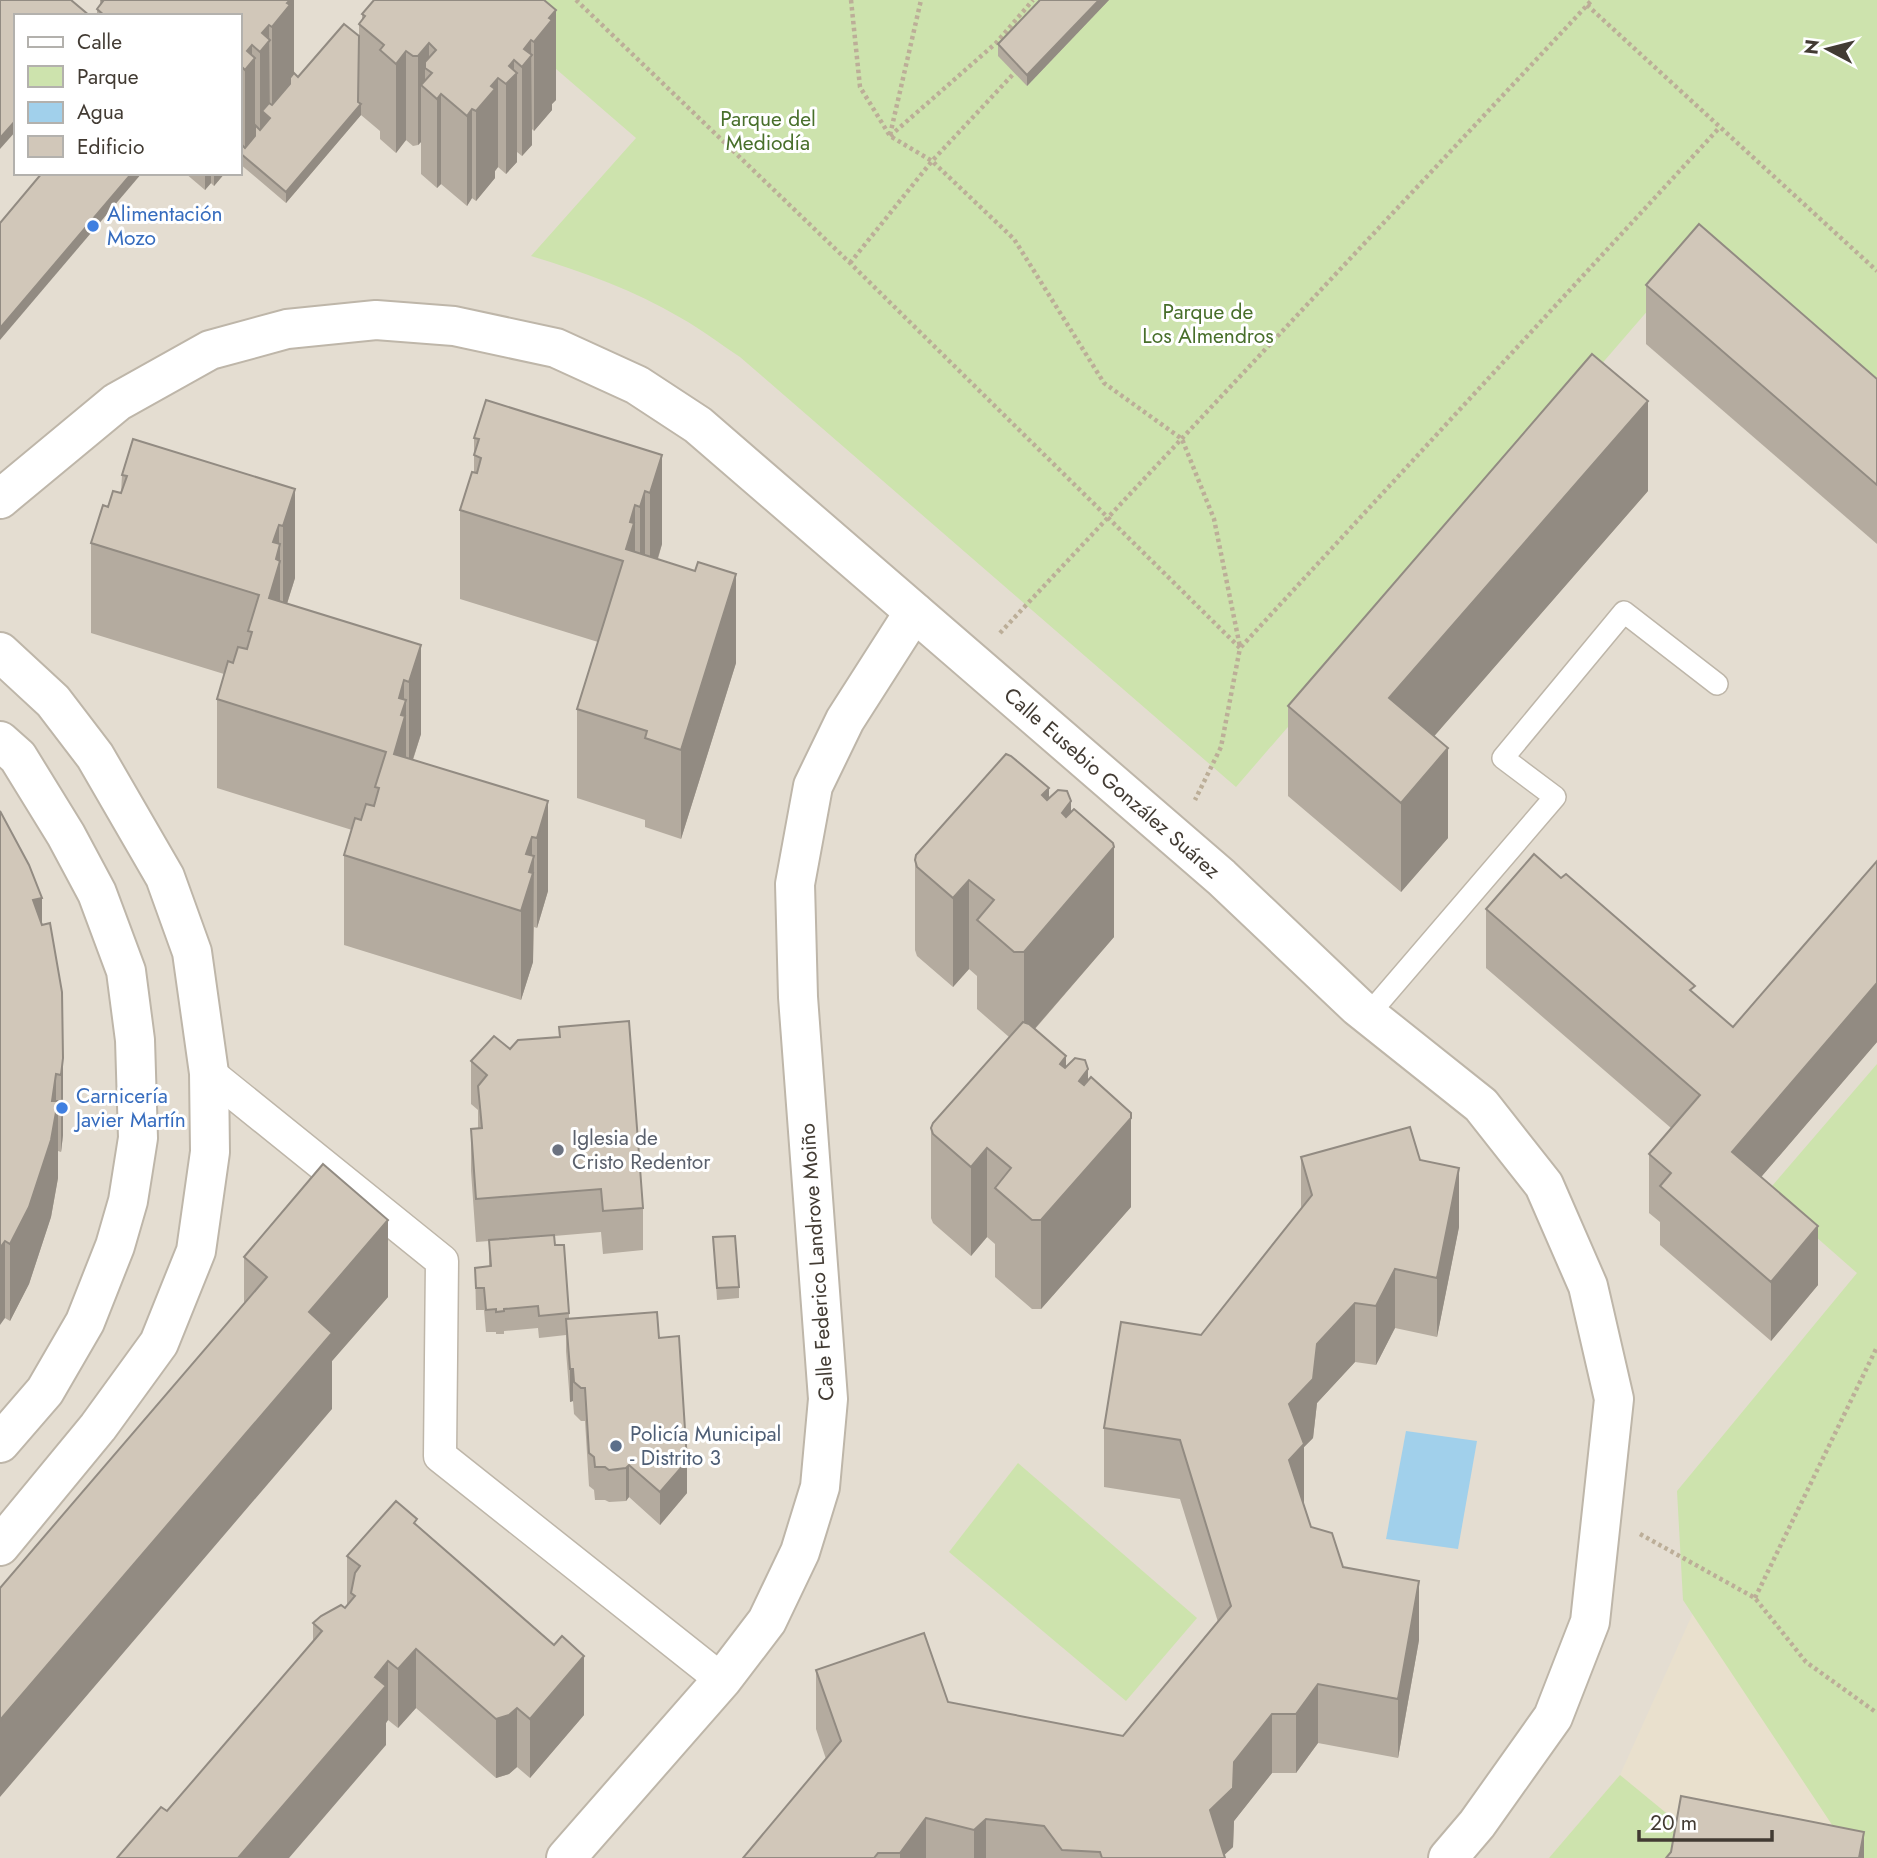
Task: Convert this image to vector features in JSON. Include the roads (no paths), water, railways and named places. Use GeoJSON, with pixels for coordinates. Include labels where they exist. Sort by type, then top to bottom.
{"type":"FeatureCollection","features":[{"type":"Feature","properties":{"kind":"street","name":"Calle Eusebio González Suárez"},"geometry":{"type":"LineString","coordinates":[[0,499],[117,402],[210,351],[287,329],[376,320],[454,326],[556,348],[638,385],[698,425],[1177,838],[1368,1015],[1481,1105],[1544,1185],[1588,1286],[1614,1399],[1590,1622],[1553,1717],[1477,1824],[1448,1858]]}},
{"type":"Feature","properties":{"kind":"street","name":"Calle Federico Landrove Moiño"},"geometry":{"type":"LineString","coordinates":[[566,1858],[722,1680],[767,1622],[800,1552],[820,1488],[828,1399],[798,997],[795,884],[813,786],[845,720],[914,612]]}},
{"type":"Feature","properties":{"kind":"street"},"geometry":{"type":"LineString","coordinates":[[0,652],[53,701],[95,756],[165,877],[192,952],[209,1073],[210,1152],[196,1251],[159,1343],[97,1427],[0,1546]]}},
{"type":"Feature","properties":{"kind":"street"},"geometry":{"type":"LineString","coordinates":[[0,741],[18,757],[66,835],[97,893],[126,971],[135,1040],[138,1112],[138,1138],[128,1201],[115,1246],[85,1322],[45,1391],[0,1443]]}},
{"type":"Feature","properties":{"kind":"street"},"geometry":{"type":"LineString","coordinates":[[209,1073],[442,1261],[440,1456],[722,1680]]}},
{"type":"Feature","properties":{"kind":"lane"},"geometry":{"type":"LineString","coordinates":[[1368,1015],[1555,797],[1503,758],[1624,612],[1717,684]]}},
{"type":"Feature","properties":{"kind":"water"},"geometry":{"type":"Polygon","coordinates":[[[1406,1431],[1477,1441],[1458,1549],[1386,1539],[1406,1431]]]}},
{"type":"Feature","properties":{"kind":"place","name":"Alimentación Mozo"},"geometry":{"type":"Point","coordinates":[93,226]}},
{"type":"Feature","properties":{"kind":"place","name":"Carnicería Javier Martín"},"geometry":{"type":"Point","coordinates":[62,1108]}},
{"type":"Feature","properties":{"kind":"place","name":"Iglesia de Cristo Redentor"},"geometry":{"type":"Point","coordinates":[558,1150]}},
{"type":"Feature","properties":{"kind":"place","name":"Policía Municipal - Distrito 3"},"geometry":{"type":"Point","coordinates":[616,1446]}},
{"type":"Feature","properties":{"kind":"park label","name":"Parque del Mediodía"},"geometry":{"type":"Point","coordinates":[768,131]}},
{"type":"Feature","properties":{"kind":"park label","name":"Parque de Los Almendros"},"geometry":{"type":"Point","coordinates":[1208,324]}}]}
